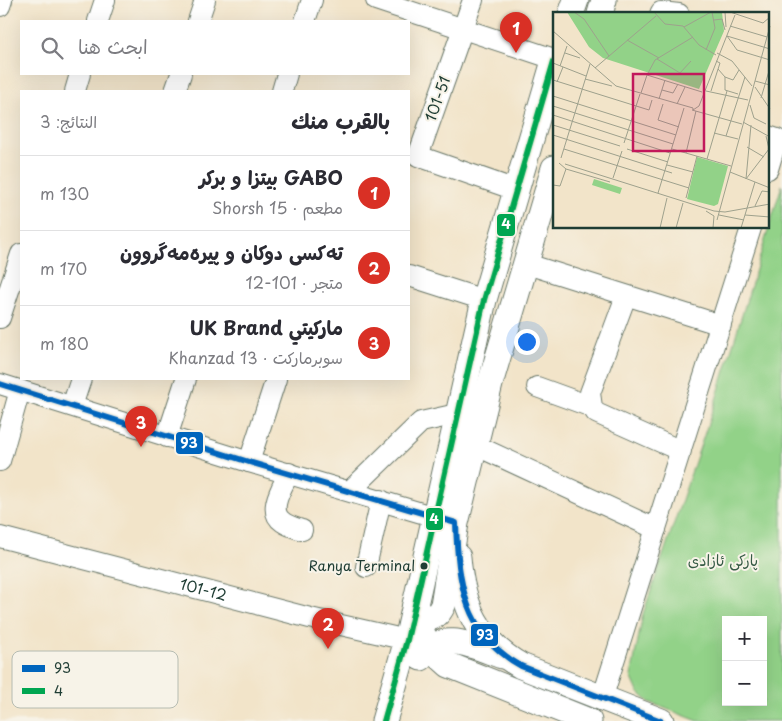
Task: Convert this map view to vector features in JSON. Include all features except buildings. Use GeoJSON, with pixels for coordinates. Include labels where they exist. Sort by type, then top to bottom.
{"type":"FeatureCollection","features":[{"type":"Feature","properties":{"kind":"main road"},"geometry":{"type":"LineString","coordinates":[[572,12],[576,0]]}},
{"type":"Feature","properties":{"kind":"main road"},"geometry":{"type":"LineString","coordinates":[[415,605],[420,616],[433,618],[443,605],[446,520],[457,414],[484,300],[553,63]]}},
{"type":"Feature","properties":{"kind":"main road"},"geometry":{"type":"LineString","coordinates":[[505,657],[491,644],[482,632],[468,605],[462,588],[446,520],[475,445],[490,384],[553,172]]}},
{"type":"Feature","properties":{"kind":"main road"},"geometry":{"type":"LineString","coordinates":[[384,721],[415,605]]}},
{"type":"Feature","properties":{"kind":"main road"},"geometry":{"type":"LineString","coordinates":[[415,605],[422,634],[430,648],[442,660],[459,670],[589,721]]}},
{"type":"Feature","properties":{"kind":"main road"},"geometry":{"type":"LineString","coordinates":[[398,721],[414,670],[423,655],[430,648],[442,642],[457,641],[505,657],[521,666],[661,721]]}},
{"type":"Feature","properties":{"kind":"street"},"geometry":{"type":"LineString","coordinates":[[0,6],[2,0]]}},
{"type":"Feature","properties":{"kind":"street"},"geometry":{"type":"LineString","coordinates":[[98,20],[105,0]]}},
{"type":"Feature","properties":{"kind":"street"},"geometry":{"type":"LineString","coordinates":[[198,20],[205,0]]}},
{"type":"Feature","properties":{"kind":"street"},"geometry":{"type":"LineString","coordinates":[[305,20],[312,0]]}},
{"type":"Feature","properties":{"kind":"street"},"geometry":{"type":"LineString","coordinates":[[376,0],[464,28],[553,60]]}},
{"type":"Feature","properties":{"kind":"street"},"geometry":{"type":"LineString","coordinates":[[464,28],[473,0]]}},
{"type":"Feature","properties":{"kind":"street","name":"101-51"},"geometry":{"type":"LineString","coordinates":[[464,28],[418,156],[516,190]]}},
{"type":"Feature","properties":{"kind":"street"},"geometry":{"type":"LineString","coordinates":[[75,90],[80,75]]}},
{"type":"Feature","properties":{"kind":"street"},"geometry":{"type":"LineString","coordinates":[[175,90],[181,75]]}},
{"type":"Feature","properties":{"kind":"street"},"geometry":{"type":"LineString","coordinates":[[282,90],[288,75]]}},
{"type":"Feature","properties":{"kind":"street"},"geometry":{"type":"LineString","coordinates":[[770,162],[776,139]]}},
{"type":"Feature","properties":{"kind":"street"},"geometry":{"type":"LineString","coordinates":[[602,698],[750,229]]}},
{"type":"Feature","properties":{"kind":"street"},"geometry":{"type":"LineString","coordinates":[[0,318],[20,257]]}},
{"type":"Feature","properties":{"kind":"street"},"geometry":{"type":"LineString","coordinates":[[527,264],[721,325]]}},
{"type":"Feature","properties":{"kind":"street"},"geometry":{"type":"LineString","coordinates":[[410,276],[484,300]]}},
{"type":"Feature","properties":{"kind":"street"},"geometry":{"type":"LineString","coordinates":[[592,408],[590,393],[626,296]]}},
{"type":"Feature","properties":{"kind":"street"},"geometry":{"type":"LineString","coordinates":[[72,406],[81,380]]}},
{"type":"Feature","properties":{"kind":"street"},"geometry":{"type":"LineString","coordinates":[[167,436],[186,380]]}},
{"type":"Feature","properties":{"kind":"street"},"geometry":{"type":"LineString","coordinates":[[249,462],[276,380]]}},
{"type":"Feature","properties":{"kind":"street"},"geometry":{"type":"LineString","coordinates":[[0,384],[249,462],[446,520]]}},
{"type":"Feature","properties":{"kind":"street"},"geometry":{"type":"LineString","coordinates":[[537,387],[592,408],[596,413],[680,451]]}},
{"type":"Feature","properties":{"kind":"street"},"geometry":{"type":"LineString","coordinates":[[0,461],[20,390]]}},
{"type":"Feature","properties":{"kind":"street"},"geometry":{"type":"LineString","coordinates":[[350,491],[421,422],[457,414]]}},
{"type":"Feature","properties":{"kind":"street"},"geometry":{"type":"LineString","coordinates":[[475,445],[656,529]]}},
{"type":"Feature","properties":{"kind":"street"},"geometry":{"type":"LineString","coordinates":[[289,473],[276,502],[276,514],[282,522],[302,530]]}},
{"type":"Feature","properties":{"kind":"street"},"geometry":{"type":"LineString","coordinates":[[366,567],[381,500]]}},
{"type":"Feature","properties":{"kind":"street","name":"101-12"},"geometry":{"type":"LineString","coordinates":[[0,537],[310,618],[407,640]]}},
{"type":"Feature","properties":{"kind":"green space","name":"پارکی ئازادی"},"geometry":{"type":"Polygon","coordinates":[[[782,185],[782,721],[698,721],[649,702],[638,692],[631,676],[643,614],[715,403],[782,185]]]}},
{"type":"Feature","properties":{"kind":"transit line","name":"4"},"geometry":{"type":"LineString","coordinates":[[384,721],[407,640],[484,300],[553,64]]}},
{"type":"Feature","properties":{"kind":"transit line","name":"93"},"geometry":{"type":"LineString","coordinates":[[0,384],[249,462],[456,523],[462,586],[476,623],[487,639],[502,653],[521,666],[661,721]]}},
{"type":"Feature","properties":{"kind":"place","name":"GABO بيتزا و بركر"},"geometry":{"type":"Point","coordinates":[516,53]}},
{"type":"Feature","properties":{"kind":"place","name":"مارکيتي UK Brand"},"geometry":{"type":"Point","coordinates":[141,447]}},
{"type":"Feature","properties":{"kind":"place","name":"Ranya Terminal"},"geometry":{"type":"Point","coordinates":[424,566]}},
{"type":"Feature","properties":{"kind":"place","name":"تەکسی دوکان و پیرەمەگروون"},"geometry":{"type":"Point","coordinates":[328,649]}}]}
